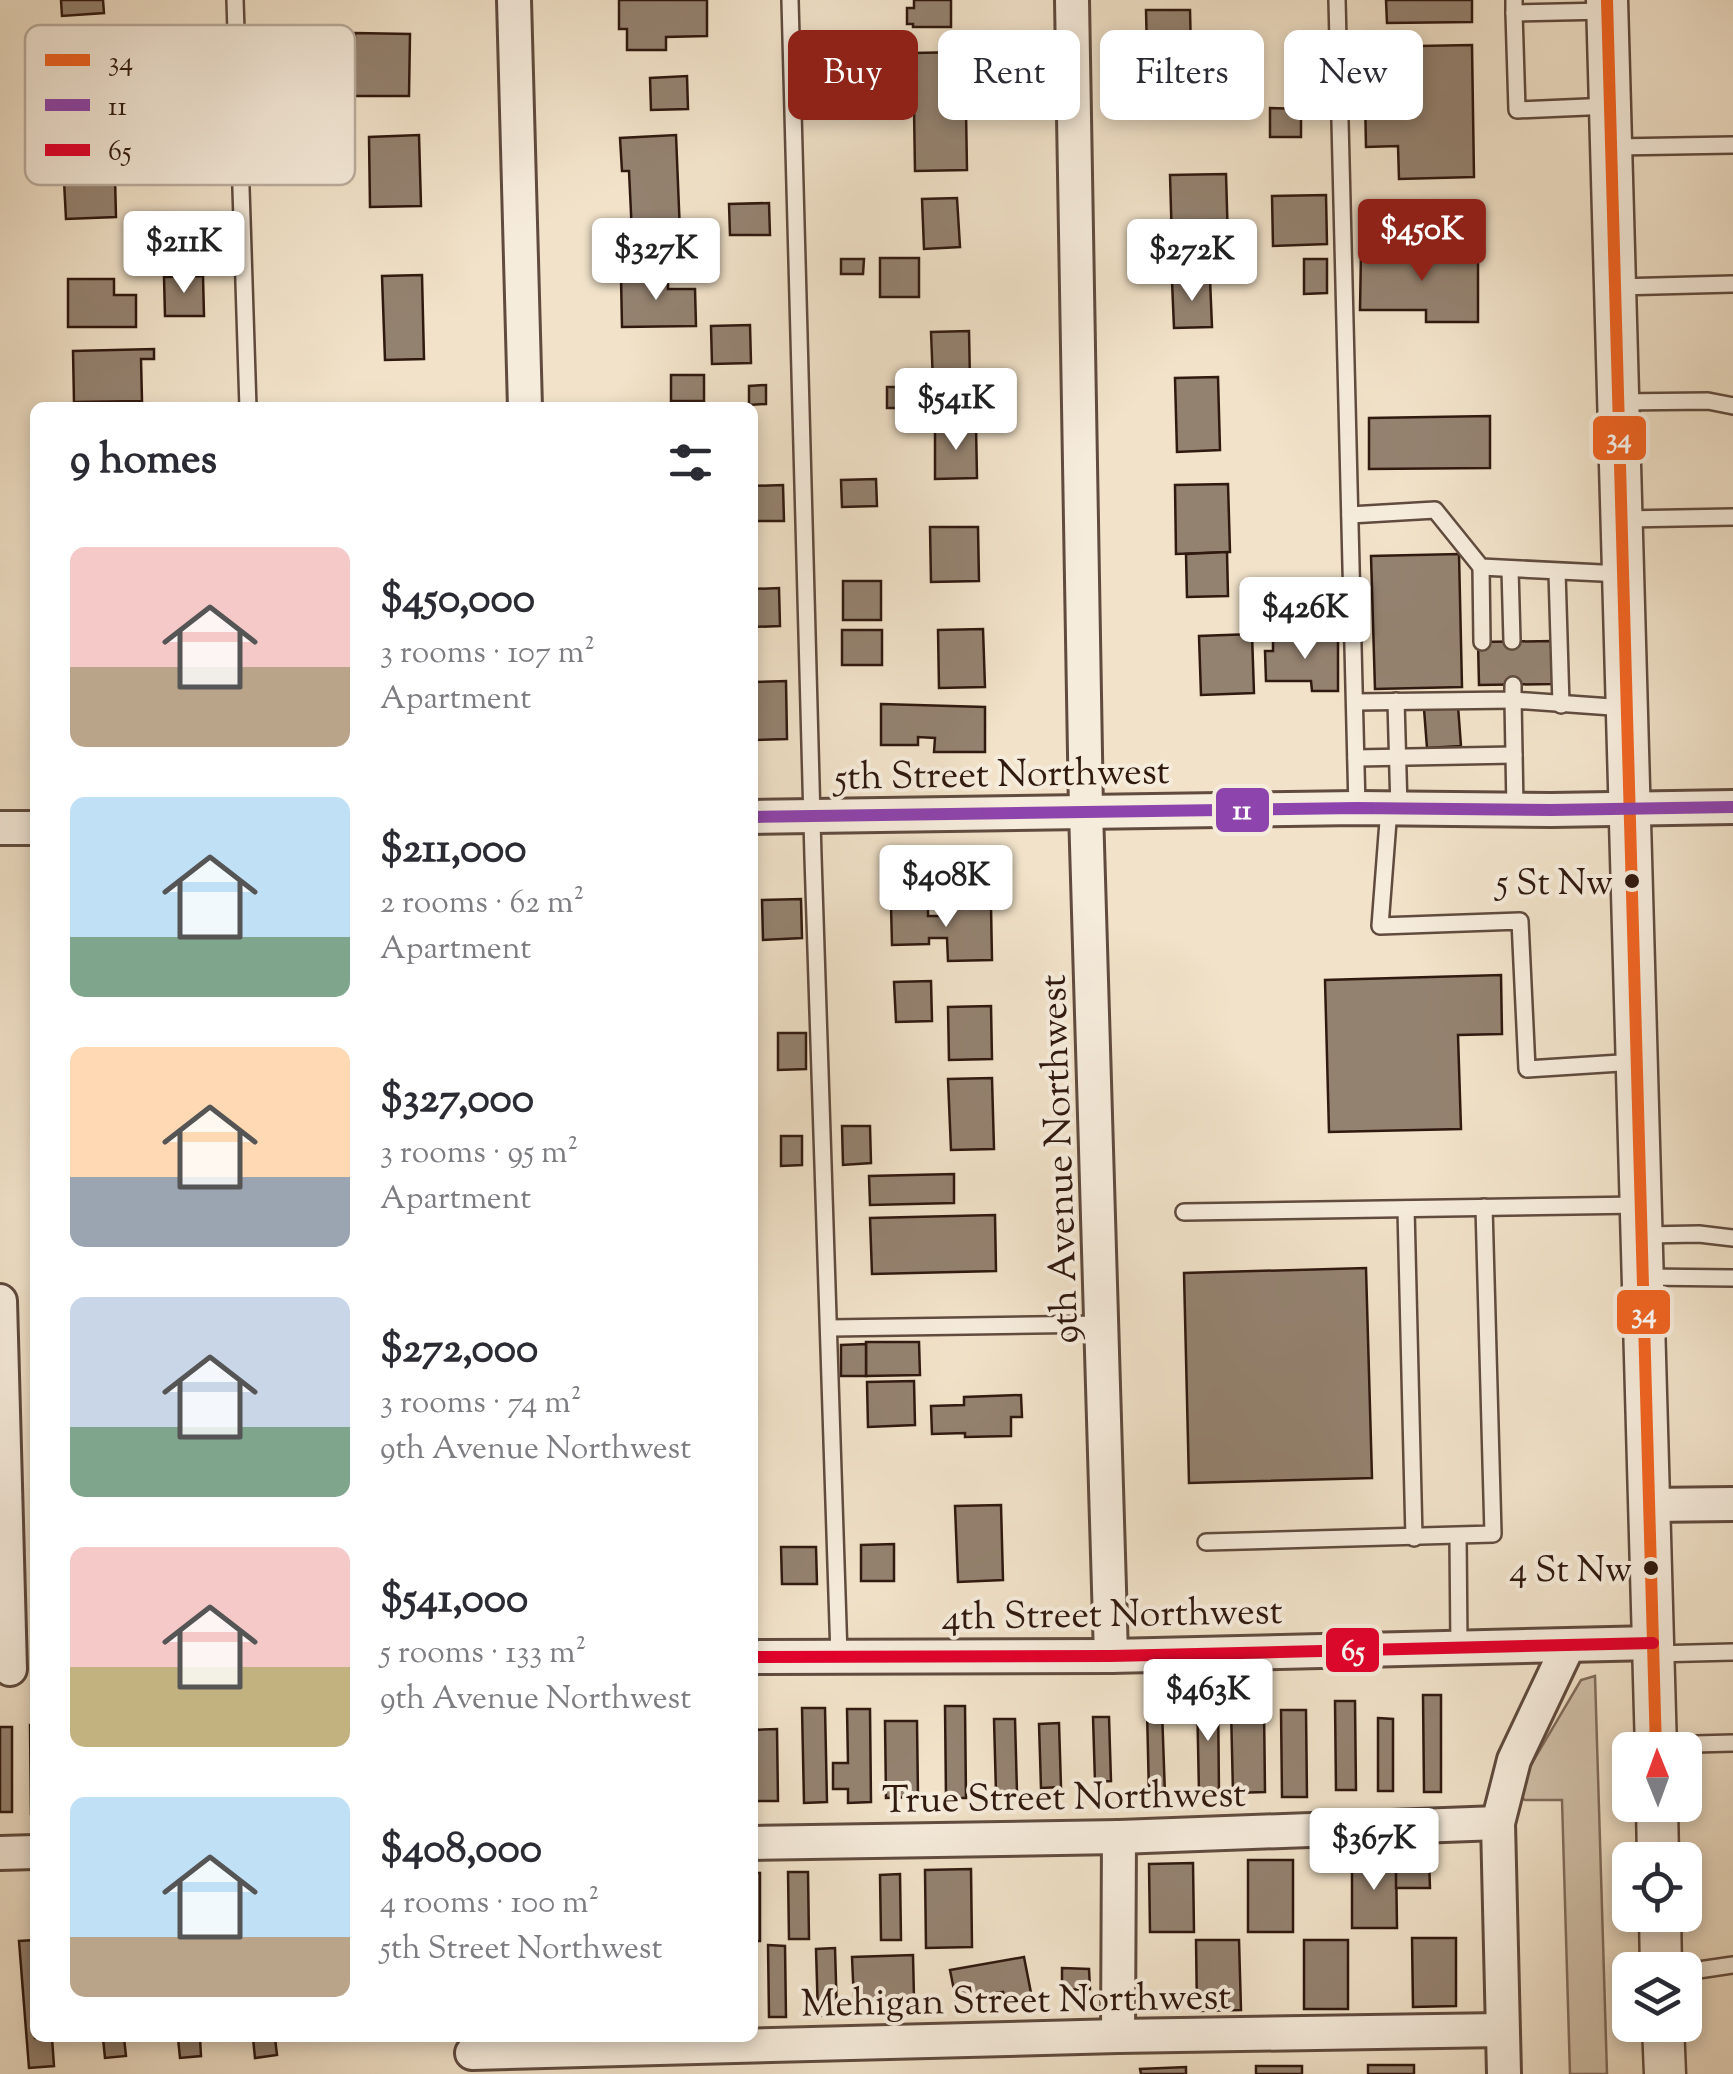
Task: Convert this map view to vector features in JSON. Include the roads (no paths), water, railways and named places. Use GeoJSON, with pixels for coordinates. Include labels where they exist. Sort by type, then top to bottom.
{"type":"FeatureCollection","features":[{"type":"Feature","properties":{"kind":"street"},"geometry":{"type":"LineString","coordinates":[[514,0],[525,402]]}},
{"type":"Feature","properties":{"kind":"street","name":"9th Avenue Northwest"},"geometry":{"type":"LineString","coordinates":[[1072,0],[1086,811],[1112,1656]]}},
{"type":"Feature","properties":{"kind":"street"},"geometry":{"type":"LineString","coordinates":[[1607,6],[1656,1732]]}},
{"type":"Feature","properties":{"kind":"street","name":"5th Street Northwest"},"geometry":{"type":"LineString","coordinates":[[758,817],[1733,807]]}},
{"type":"Feature","properties":{"kind":"street"},"geometry":{"type":"LineString","coordinates":[[0,828],[30,828]]}},
{"type":"Feature","properties":{"kind":"street"},"geometry":{"type":"LineString","coordinates":[[0,1300],[15,1669]]}},
{"type":"Feature","properties":{"kind":"street"},"geometry":{"type":"LineString","coordinates":[[1649,1504],[1733,1504]]}},
{"type":"Feature","properties":{"kind":"street"},"geometry":{"type":"LineString","coordinates":[[1504,2074],[1498,1822],[1514,1760],[1568,1646]]}},
{"type":"Feature","properties":{"kind":"street","name":"4th Street Northwest"},"geometry":{"type":"LineString","coordinates":[[758,1657],[1112,1656],[1568,1646],[1653,1649]]}},
{"type":"Feature","properties":{"kind":"street","name":"True Street Northwest"},"geometry":{"type":"LineString","coordinates":[[758,1842],[1118,1837],[1498,1822]]}},
{"type":"Feature","properties":{"kind":"street"},"geometry":{"type":"LineString","coordinates":[[1118,1837],[1118,2036]]}},
{"type":"Feature","properties":{"kind":"street"},"geometry":{"type":"LineString","coordinates":[[0,1853],[30,1852]]}},
{"type":"Feature","properties":{"kind":"street","name":"Mehigan Street Northwest"},"geometry":{"type":"LineString","coordinates":[[472,2055],[1118,2036],[1502,2030]]}},
{"type":"Feature","properties":{"kind":"street"},"geometry":{"type":"LineString","coordinates":[[1664,2042],[1665,2074]]}},
{"type":"Feature","properties":{"kind":"lane"},"geometry":{"type":"LineString","coordinates":[[235,0],[236,25]]}},
{"type":"Feature","properties":{"kind":"lane"},"geometry":{"type":"LineString","coordinates":[[790,0],[839,1656]]}},
{"type":"Feature","properties":{"kind":"lane"},"geometry":{"type":"LineString","coordinates":[[1337,0],[1356,758],[1381,808]]}},
{"type":"Feature","properties":{"kind":"lane"},"geometry":{"type":"LineString","coordinates":[[1607,6],[1514,6],[1517,110],[1610,106]]}},
{"type":"Feature","properties":{"kind":"lane"},"geometry":{"type":"LineString","coordinates":[[1611,148],[1733,145]]}},
{"type":"Feature","properties":{"kind":"lane"},"geometry":{"type":"LineString","coordinates":[[241,185],[248,402]]}},
{"type":"Feature","properties":{"kind":"lane"},"geometry":{"type":"LineString","coordinates":[[1614,287],[1733,284]]}},
{"type":"Feature","properties":{"kind":"lane"},"geometry":{"type":"LineString","coordinates":[[1618,402],[1708,402],[1733,406]]}},
{"type":"Feature","properties":{"kind":"lane"},"geometry":{"type":"LineString","coordinates":[[1350,515],[1435,510],[1480,567],[1482,642]]}},
{"type":"Feature","properties":{"kind":"lane"},"geometry":{"type":"LineString","coordinates":[[1620,519],[1733,517]]}},
{"type":"Feature","properties":{"kind":"lane"},"geometry":{"type":"LineString","coordinates":[[1480,567],[1622,574]]}},
{"type":"Feature","properties":{"kind":"lane"},"geometry":{"type":"LineString","coordinates":[[1510,569],[1512,642]]}},
{"type":"Feature","properties":{"kind":"lane"},"geometry":{"type":"LineString","coordinates":[[1557,572],[1562,705]]}},
{"type":"Feature","properties":{"kind":"lane"},"geometry":{"type":"LineString","coordinates":[[1355,702],[1513,692],[1562,705],[1626,708]]}},
{"type":"Feature","properties":{"kind":"lane"},"geometry":{"type":"LineString","coordinates":[[1513,692],[1515,808]]}},
{"type":"Feature","properties":{"kind":"lane"},"geometry":{"type":"LineString","coordinates":[[1396,701],[1398,757],[1381,808],[1380,926],[1520,921],[1527,1069],[1637,1062]]}},
{"type":"Feature","properties":{"kind":"lane"},"geometry":{"type":"LineString","coordinates":[[1356,758],[1514,754]]}},
{"type":"Feature","properties":{"kind":"lane"},"geometry":{"type":"LineString","coordinates":[[1206,1542],[1493,1534],[1484,1208]]}},
{"type":"Feature","properties":{"kind":"lane"},"geometry":{"type":"LineString","coordinates":[[1184,1212],[1484,1208],[1641,1220],[1733,1238]]}},
{"type":"Feature","properties":{"kind":"lane"},"geometry":{"type":"LineString","coordinates":[[1406,1209],[1414,1538]]}},
{"type":"Feature","properties":{"kind":"lane"},"geometry":{"type":"LineString","coordinates":[[1641,1277],[1733,1278]]}},
{"type":"Feature","properties":{"kind":"lane"},"geometry":{"type":"LineString","coordinates":[[830,1328],[1102,1324]]}},
{"type":"Feature","properties":{"kind":"lane"},"geometry":{"type":"LineString","coordinates":[[1458,1536],[1459,1647]]}},
{"type":"Feature","properties":{"kind":"lane"},"geometry":{"type":"LineString","coordinates":[[1653,1649],[1733,1652]]}},
{"type":"Feature","properties":{"kind":"lane"},"geometry":{"type":"LineString","coordinates":[[1702,1746],[1733,1744]]}},
{"type":"Feature","properties":{"kind":"lane"},"geometry":{"type":"LineString","coordinates":[[1702,1969],[1733,1966]]}},
{"type":"Feature","properties":{"kind":"place","name":"5 St Nw"},"geometry":{"type":"Point","coordinates":[1632,881]}},
{"type":"Feature","properties":{"kind":"place","name":"4 St Nw"},"geometry":{"type":"Point","coordinates":[1651,1568]}}]}
